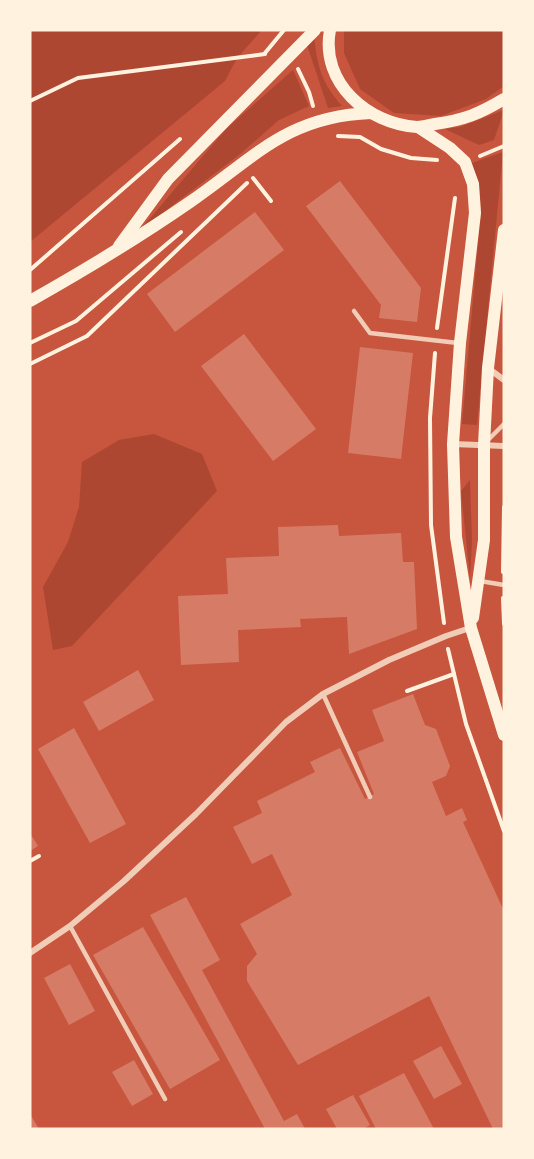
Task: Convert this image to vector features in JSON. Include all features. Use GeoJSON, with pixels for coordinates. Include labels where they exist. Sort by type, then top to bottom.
{"type":"FeatureCollection","features":[{"type":"Feature","properties":{"kind":"main road"},"geometry":{"type":"LineString","coordinates":[[115,252],[168,179],[315,30]]}},
{"type":"Feature","properties":{"kind":"main road"},"geometry":{"type":"LineString","coordinates":[[330,30],[330,61],[340,86],[371,113],[391,122],[418,127],[462,120],[504,99]]}},
{"type":"Feature","properties":{"kind":"main road"},"geometry":{"type":"LineString","coordinates":[[30,301],[115,252],[191,201],[273,141],[297,128],[318,121],[344,114],[371,113]]}},
{"type":"Feature","properties":{"kind":"main road"},"geometry":{"type":"LineString","coordinates":[[418,127],[450,148],[465,162],[473,184],[475,213],[460,343],[453,444],[456,537],[471,628],[504,735]]}},
{"type":"Feature","properties":{"kind":"main road"},"geometry":{"type":"LineString","coordinates":[[471,628],[484,540],[484,445],[488,368],[504,230]]}},
{"type":"Feature","properties":{"kind":"street"},"geometry":{"type":"LineString","coordinates":[[488,368],[504,380]]}},
{"type":"Feature","properties":{"kind":"street"},"geometry":{"type":"LineString","coordinates":[[453,444],[504,446]]}},
{"type":"Feature","properties":{"kind":"street"},"geometry":{"type":"LineString","coordinates":[[30,953],[70,926],[124,881],[196,814],[286,722],[323,694],[389,660],[471,628]]}},
{"type":"Feature","properties":{"kind":"lane"},"geometry":{"type":"LineString","coordinates":[[354,311],[370,333],[460,343]]}},
{"type":"Feature","properties":{"kind":"lane"},"geometry":{"type":"LineString","coordinates":[[484,445],[504,424]]}},
{"type":"Feature","properties":{"kind":"lane"},"geometry":{"type":"LineString","coordinates":[[478,580],[503,585]]}},
{"type":"Feature","properties":{"kind":"lane"},"geometry":{"type":"LineString","coordinates":[[323,694],[370,797]]}},
{"type":"Feature","properties":{"kind":"lane"},"geometry":{"type":"LineString","coordinates":[[70,926],[165,1099]]}},
{"type":"Feature","properties":{"kind":"path"},"geometry":{"type":"LineString","coordinates":[[275,30],[277,39],[291,56],[309,92],[321,135],[360,137],[381,149],[401,155],[445,161]]}},
{"type":"Feature","properties":{"kind":"path"},"geometry":{"type":"LineString","coordinates":[[258,62],[284,30]]}},
{"type":"Feature","properties":{"kind":"path"},"geometry":{"type":"LineString","coordinates":[[30,101],[78,78],[265,54]]}},
{"type":"Feature","properties":{"kind":"path"},"geometry":{"type":"LineString","coordinates":[[31,268],[185,135]]}},
{"type":"Feature","properties":{"kind":"path"},"geometry":{"type":"LineString","coordinates":[[30,364],[87,336],[261,171]]}},
{"type":"Feature","properties":{"kind":"path"},"geometry":{"type":"LineString","coordinates":[[253,178],[271,201]]}},
{"type":"Feature","properties":{"kind":"path"},"geometry":{"type":"LineString","coordinates":[[456,189],[436,340],[430,418],[431,525],[446,636],[454,674],[466,724],[504,831]]}},
{"type":"Feature","properties":{"kind":"path"},"geometry":{"type":"LineString","coordinates":[[30,343],[76,321],[181,231]]}},
{"type":"Feature","properties":{"kind":"path"},"geometry":{"type":"LineString","coordinates":[[504,507],[502,617],[504,624]]}},
{"type":"Feature","properties":{"kind":"path"},"geometry":{"type":"LineString","coordinates":[[407,691],[454,674]]}},
{"type":"Feature","properties":{"kind":"path"},"geometry":{"type":"LineString","coordinates":[[30,861],[39,856]]}},
{"type":"Feature","properties":{"kind":"shaded area"},"geometry":{"type":"Polygon","coordinates":[[[30,30],[262,30],[237,58],[225,81],[30,242],[30,30]]]}},
{"type":"Feature","properties":{"kind":"shaded area"},"geometry":{"type":"Polygon","coordinates":[[[344,30],[504,30],[504,86],[486,99],[441,116],[394,113],[360,89],[344,53],[344,30]]]}},
{"type":"Feature","properties":{"kind":"shaded area"},"geometry":{"type":"Polygon","coordinates":[[[314,35],[321,73],[329,89],[342,106],[328,108],[307,45],[314,35]]]}},
{"type":"Feature","properties":{"kind":"shaded area"},"geometry":{"type":"Polygon","coordinates":[[[293,70],[309,106],[279,120],[239,155],[140,230],[226,129],[293,70]]]}},
{"type":"Feature","properties":{"kind":"shaded area"},"geometry":{"type":"Polygon","coordinates":[[[504,110],[494,140],[479,145],[445,129],[460,127],[504,110]]]}},
{"type":"Feature","properties":{"kind":"shaded area"},"geometry":{"type":"Polygon","coordinates":[[[503,152],[477,425],[462,424],[481,209],[479,189],[472,163],[503,152]]]}},
{"type":"Feature","properties":{"kind":"shaded area"},"geometry":{"type":"Polygon","coordinates":[[[154,434],[202,454],[217,491],[72,646],[53,650],[43,587],[68,542],[79,507],[82,462],[119,440],[154,434]]]}},
{"type":"Feature","properties":{"kind":"shaded area"},"geometry":{"type":"Polygon","coordinates":[[[470,480],[472,541],[470,578],[461,491],[470,480]]]}},
{"type":"Feature","properties":{"kind":"building"},"geometry":{"type":"Polygon","coordinates":[[[340,181],[421,288],[417,322],[379,318],[381,305],[306,206],[340,181]]]}},
{"type":"Feature","properties":{"kind":"building"},"geometry":{"type":"Polygon","coordinates":[[[255,212],[284,250],[175,332],[147,294],[255,212]]]}},
{"type":"Feature","properties":{"kind":"building"},"geometry":{"type":"Polygon","coordinates":[[[244,334],[316,429],[273,461],[201,366],[244,334]]]}},
{"type":"Feature","properties":{"kind":"building"},"geometry":{"type":"Polygon","coordinates":[[[360,347],[413,353],[401,459],[348,453],[360,347]]]}},
{"type":"Feature","properties":{"kind":"building"},"geometry":{"type":"Polygon","coordinates":[[[338,525],[339,536],[401,533],[403,562],[414,562],[417,629],[349,654],[347,617],[300,619],[301,627],[238,630],[239,662],[181,665],[178,596],[228,594],[226,558],[279,556],[278,527],[338,525]]]}},
{"type":"Feature","properties":{"kind":"building"},"geometry":{"type":"Polygon","coordinates":[[[138,670],[154,700],[99,731],[83,702],[138,670]]]}},
{"type":"Feature","properties":{"kind":"building"},"geometry":{"type":"Polygon","coordinates":[[[413,694],[425,725],[436,729],[450,766],[446,776],[432,782],[446,816],[462,808],[467,820],[463,822],[504,911],[504,1129],[493,1129],[429,996],[298,1065],[247,981],[247,966],[257,954],[240,924],[292,895],[272,854],[252,864],[233,827],[262,813],[257,801],[315,772],[310,762],[340,748],[365,799],[374,794],[357,752],[384,741],[372,710],[413,694]]]}},
{"type":"Feature","properties":{"kind":"building"},"geometry":{"type":"Polygon","coordinates":[[[74,728],[126,824],[90,843],[38,749],[74,728]]]}},
{"type":"Feature","properties":{"kind":"building"},"geometry":{"type":"Polygon","coordinates":[[[30,833],[38,846],[30,851],[30,833]]]}},
{"type":"Feature","properties":{"kind":"building"},"geometry":{"type":"Polygon","coordinates":[[[186,897],[220,960],[202,970],[284,1121],[297,1114],[305,1129],[265,1129],[150,915],[186,897]]]}},
{"type":"Feature","properties":{"kind":"building"},"geometry":{"type":"Polygon","coordinates":[[[143,927],[220,1060],[170,1089],[93,955],[143,927]]]}},
{"type":"Feature","properties":{"kind":"building"},"geometry":{"type":"Polygon","coordinates":[[[70,964],[95,1011],[69,1025],[44,978],[70,964]]]}},
{"type":"Feature","properties":{"kind":"building"},"geometry":{"type":"Polygon","coordinates":[[[441,1046],[462,1084],[434,1099],[413,1061],[441,1046]]]}},
{"type":"Feature","properties":{"kind":"building"},"geometry":{"type":"Polygon","coordinates":[[[134,1060],[153,1094],[132,1106],[112,1072],[134,1060]]]}},
{"type":"Feature","properties":{"kind":"building"},"geometry":{"type":"Polygon","coordinates":[[[404,1073],[434,1129],[376,1129],[359,1096],[404,1073]]]}},
{"type":"Feature","properties":{"kind":"building"},"geometry":{"type":"Polygon","coordinates":[[[353,1095],[370,1125],[363,1129],[337,1129],[326,1109],[353,1095]]]}},
{"type":"Feature","properties":{"kind":"building"},"geometry":{"type":"Polygon","coordinates":[[[30,1114],[39,1129],[30,1129],[30,1114]]]}}]}
